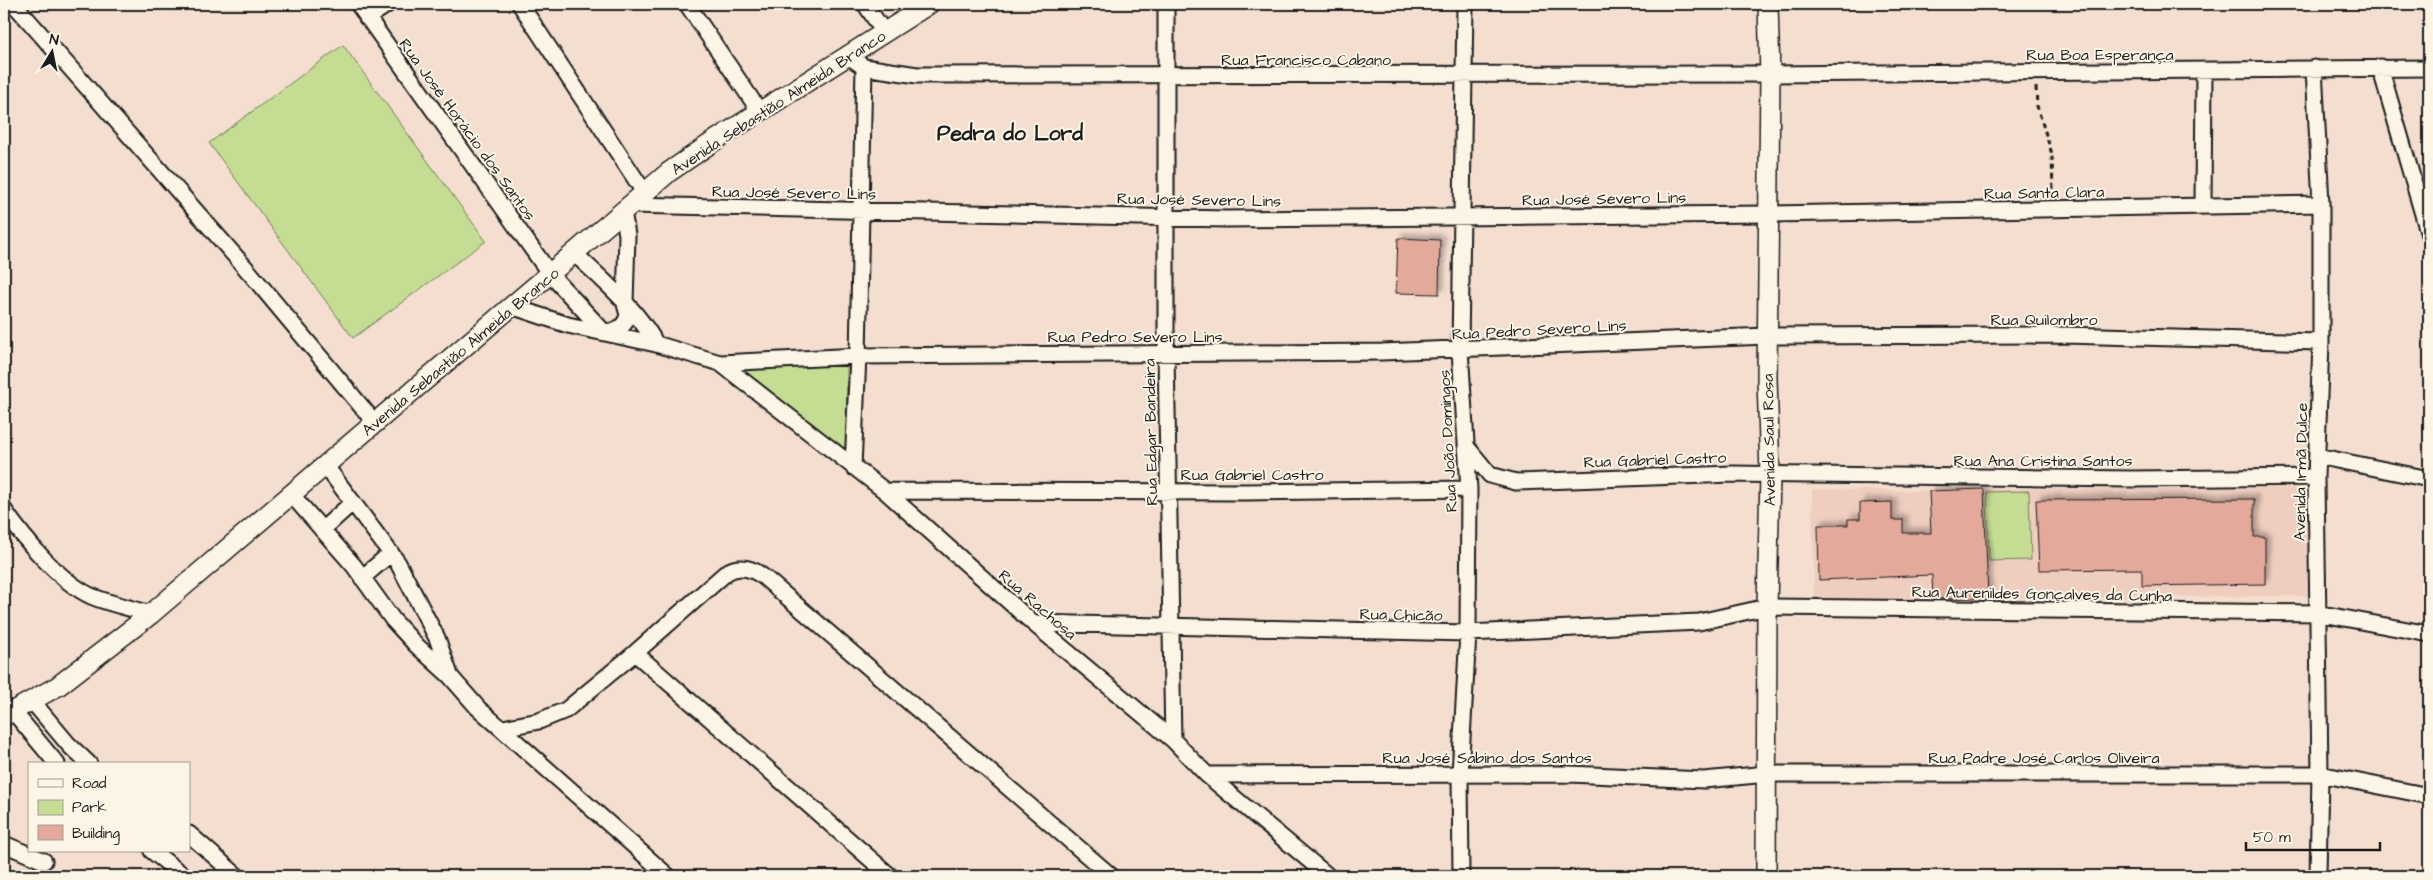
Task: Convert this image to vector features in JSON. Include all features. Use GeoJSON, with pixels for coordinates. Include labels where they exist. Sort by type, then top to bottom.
{"type":"FeatureCollection","features":[{"type":"Feature","properties":{"kind":"street"},"geometry":{"type":"LineString","coordinates":[[14,4],[250,273],[376,424]]}},
{"type":"Feature","properties":{"kind":"street","name":"Rua José Horácio dos Santos"},"geometry":{"type":"LineString","coordinates":[[358,4],[550,274]]}},
{"type":"Feature","properties":{"kind":"street"},"geometry":{"type":"LineString","coordinates":[[367,18],[388,4]]}},
{"type":"Feature","properties":{"kind":"street"},"geometry":{"type":"LineString","coordinates":[[520,4],[644,192]]}},
{"type":"Feature","properties":{"kind":"street"},"geometry":{"type":"LineString","coordinates":[[687,4],[760,112]]}},
{"type":"Feature","properties":{"kind":"street"},"geometry":{"type":"LineString","coordinates":[[865,4],[884,32]]}},
{"type":"Feature","properties":{"kind":"street","name":"Avenida Sebastião Almeida Branco"},"geometry":{"type":"LineString","coordinates":[[8,714],[58,686],[151,614],[325,465],[376,424],[511,306],[575,254],[644,192],[690,157],[929,4]]}},
{"type":"Feature","properties":{"kind":"street","name":"Rua Edgar Bandeira"},"geometry":{"type":"LineString","coordinates":[[1166,4],[1166,354],[1173,740]]}},
{"type":"Feature","properties":{"kind":"street","name":"Rua João Domingos"},"geometry":{"type":"LineString","coordinates":[[1461,876],[1460,774],[1468,633],[1469,489],[1460,350],[1465,4]]}},
{"type":"Feature","properties":{"kind":"street","name":"Avenida Saul Rosa"},"geometry":{"type":"LineString","coordinates":[[1766,876],[1767,607],[1770,475],[1767,336],[1770,74],[1768,4]]}},
{"type":"Feature","properties":{"kind":"street","name":"Rua Francisco Cabano"},"geometry":{"type":"LineString","coordinates":[[847,55],[864,67],[917,75],[1167,77],[1770,74]]}},
{"type":"Feature","properties":{"kind":"street"},"geometry":{"type":"LineString","coordinates":[[853,467],[862,211],[864,67]]}},
{"type":"Feature","properties":{"kind":"street"},"geometry":{"type":"LineString","coordinates":[[2380,67],[2429,235]]}},
{"type":"Feature","properties":{"kind":"street","name":"Avenida Irmã Dulce"},"geometry":{"type":"LineString","coordinates":[[2314,68],[2321,204],[2322,342],[2316,456],[2320,774],[2318,876]]}},
{"type":"Feature","properties":{"kind":"street","name":"Rua Boa Esperança"},"geometry":{"type":"LineString","coordinates":[[1770,74],[2429,68]]}},
{"type":"Feature","properties":{"kind":"street"},"geometry":{"type":"LineString","coordinates":[[2203,205],[2204,71]]}},
{"type":"Feature","properties":{"kind":"street","name":"Rua Santa Clara"},"geometry":{"type":"LineString","coordinates":[[1768,214],[2321,204]]}},
{"type":"Feature","properties":{"kind":"street"},"geometry":{"type":"LineString","coordinates":[[550,274],[604,332],[616,331],[624,324],[628,315],[625,304],[626,208]]}},
{"type":"Feature","properties":{"kind":"street","name":"Rua José Severo Lins"},"geometry":{"type":"LineString","coordinates":[[626,208],[1167,216],[1225,219],[1768,214]]}},
{"type":"Feature","properties":{"kind":"street"},"geometry":{"type":"LineString","coordinates":[[575,254],[647,326],[656,344]]}},
{"type":"Feature","properties":{"kind":"street","name":"Rua Pedro Severo Lins"},"geometry":{"type":"LineString","coordinates":[[511,306],[568,325],[656,344],[720,363],[858,356],[1460,350],[1767,336]]}},
{"type":"Feature","properties":{"kind":"street","name":"Rua Quilombro"},"geometry":{"type":"LineString","coordinates":[[1767,336],[2064,336],[2322,342]]}},
{"type":"Feature","properties":{"kind":"street","name":"Rua Rachosa"},"geometry":{"type":"LineString","coordinates":[[720,363],[885,491],[1033,623],[1173,740],[1207,775],[1328,876]]}},
{"type":"Feature","properties":{"kind":"street","name":"Rua Gabriel Castro"},"geometry":{"type":"LineString","coordinates":[[1466,446],[1490,475],[1516,482],[1733,474],[1770,475]]}},
{"type":"Feature","properties":{"kind":"street"},"geometry":{"type":"LineString","coordinates":[[2316,456],[2429,479]]}},
{"type":"Feature","properties":{"kind":"street"},"geometry":{"type":"LineString","coordinates":[[325,465],[391,553],[433,629],[450,676]]}},
{"type":"Feature","properties":{"kind":"street","name":"Rua Ana Cristina Santos"},"geometry":{"type":"LineString","coordinates":[[1770,475],[2122,479],[2316,477]]}},
{"type":"Feature","properties":{"kind":"street","name":"Rua Gabriel Castro"},"geometry":{"type":"LineString","coordinates":[[885,491],[1169,492],[1469,489]]}},
{"type":"Feature","properties":{"kind":"street"},"geometry":{"type":"LineString","coordinates":[[291,494],[362,578],[399,626],[450,676],[478,708],[503,728],[668,876]]}},
{"type":"Feature","properties":{"kind":"street"},"geometry":{"type":"LineString","coordinates":[[322,530],[353,502]]}},
{"type":"Feature","properties":{"kind":"street"},"geometry":{"type":"LineString","coordinates":[[4,510],[54,568],[73,585],[98,598],[151,614]]}},
{"type":"Feature","properties":{"kind":"street"},"geometry":{"type":"LineString","coordinates":[[362,578],[391,553]]}},
{"type":"Feature","properties":{"kind":"street"},"geometry":{"type":"LineString","coordinates":[[503,728],[539,721],[566,710],[635,653],[727,572],[740,568],[756,572],[1111,876]]}},
{"type":"Feature","properties":{"kind":"street","name":"Rua Aurenildes Gonçalves da Cunha"},"geometry":{"type":"LineString","coordinates":[[1767,607],[2317,613],[2429,634]]}},
{"type":"Feature","properties":{"kind":"street","name":"Rua Chicão"},"geometry":{"type":"LineString","coordinates":[[1033,623],[1468,633],[1699,622],[1767,607]]}},
{"type":"Feature","properties":{"kind":"street"},"geometry":{"type":"LineString","coordinates":[[635,653],[890,876]]}},
{"type":"Feature","properties":{"kind":"street"},"geometry":{"type":"LineString","coordinates":[[32,701],[69,745],[87,762]]}},
{"type":"Feature","properties":{"kind":"street"},"geometry":{"type":"LineString","coordinates":[[8,714],[54,762]]}},
{"type":"Feature","properties":{"kind":"street","name":"Rua José Sabino dos Santos"},"geometry":{"type":"LineString","coordinates":[[1207,775],[1569,774],[1704,780],[1767,774]]}},
{"type":"Feature","properties":{"kind":"street","name":"Rua Padre José Carlos Oliveira"},"geometry":{"type":"LineString","coordinates":[[1767,774],[2320,774],[2429,796]]}},
{"type":"Feature","properties":{"kind":"street"},"geometry":{"type":"LineString","coordinates":[[190,835],[237,876]]}},
{"type":"Feature","properties":{"kind":"street"},"geometry":{"type":"LineString","coordinates":[[4,844],[44,862]]}},
{"type":"Feature","properties":{"kind":"street"},"geometry":{"type":"LineString","coordinates":[[153,852],[184,876]]}},
{"type":"Feature","properties":{"kind":"path"},"geometry":{"type":"LineString","coordinates":[[2034,71],[2037,106],[2052,154],[2054,209]]}},
{"type":"Feature","properties":{"kind":"shaded area"},"geometry":{"type":"Polygon","coordinates":[[[2301,488],[2306,494],[2308,596],[1988,598],[1984,489],[2301,488]]]}},
{"type":"Feature","properties":{"kind":"shaded area"},"geometry":{"type":"Polygon","coordinates":[[[1812,489],[1929,491],[1933,600],[1814,602],[1812,489]]]}},
{"type":"Feature","properties":{"kind":"green space"},"geometry":{"type":"Polygon","coordinates":[[[343,45],[486,241],[353,338],[209,143],[343,45]]]}},
{"type":"Feature","properties":{"kind":"green space"},"geometry":{"type":"Polygon","coordinates":[[[847,363],[846,452],[739,370],[847,363]]]}},
{"type":"Feature","properties":{"kind":"green space"},"geometry":{"type":"Polygon","coordinates":[[[2029,491],[2031,560],[1989,561],[1987,492],[2029,491]]]}},
{"type":"Feature","properties":{"kind":"building"},"geometry":{"type":"Polygon","coordinates":[[[1398,238],[1440,240],[1439,294],[1396,293],[1398,238]]]}},
{"type":"Feature","properties":{"kind":"building"},"geometry":{"type":"Polygon","coordinates":[[[1984,489],[1988,598],[1933,599],[1932,575],[1819,580],[1818,525],[1848,525],[1848,519],[1860,519],[1860,503],[1892,502],[1892,520],[1903,520],[1903,533],[1931,533],[1929,491],[1984,489]]]}},
{"type":"Feature","properties":{"kind":"building"},"geometry":{"type":"Polygon","coordinates":[[[2254,499],[2254,537],[2265,537],[2265,584],[2142,586],[2142,569],[2039,570],[2036,500],[2254,499]]]}},
{"type":"Feature","properties":{"kind":"district","name":"Pedra do Lord"},"geometry":{"type":"Point","coordinates":[1010,133]}}]}
